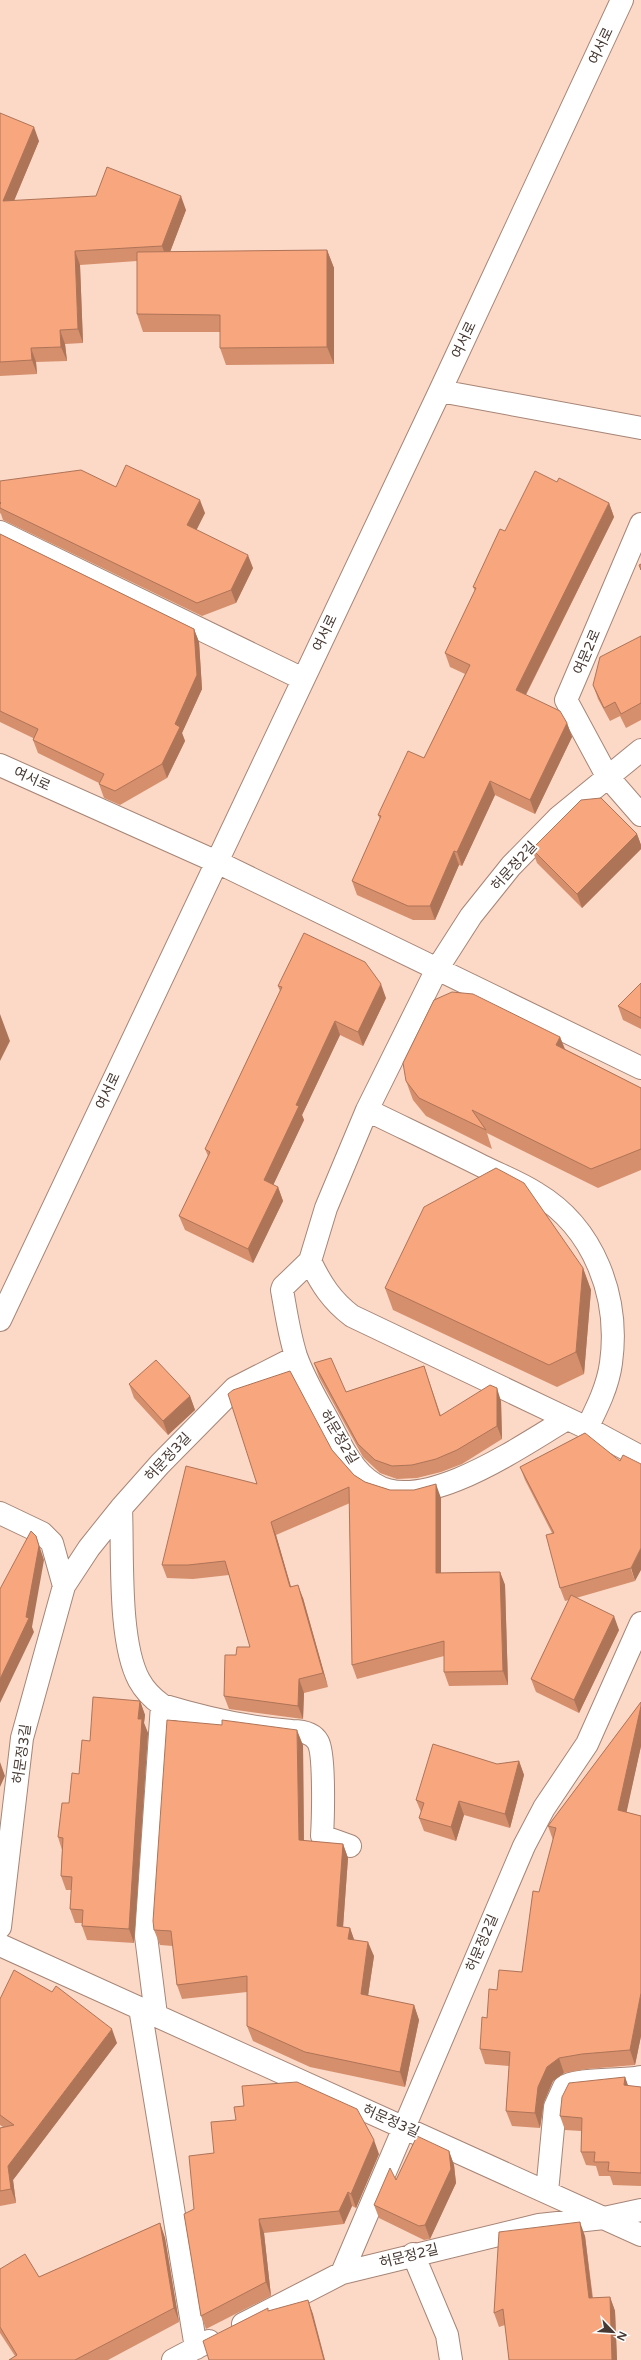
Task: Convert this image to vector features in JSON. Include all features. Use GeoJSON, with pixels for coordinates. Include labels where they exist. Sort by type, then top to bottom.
{"type":"FeatureCollection","features":[{"type":"Feature","properties":{"kind":"street","name":"여서로"},"geometry":{"type":"LineString","coordinates":[[0,1320],[440,391],[622,0]]}},
{"type":"Feature","properties":{"kind":"street"},"geometry":{"type":"LineString","coordinates":[[440,391],[641,428]]}},
{"type":"Feature","properties":{"kind":"street","name":"여문2로"},"geometry":{"type":"LineString","coordinates":[[607,776],[566,700],[641,524]]}},
{"type":"Feature","properties":{"kind":"street"},"geometry":{"type":"LineString","coordinates":[[0,532],[303,679]]}},
{"type":"Feature","properties":{"kind":"street","name":"허문정2길"},"geometry":{"type":"LineString","coordinates":[[567,1419],[487,1466],[452,1482],[420,1491],[390,1490],[367,1480],[346,1455],[296,1357],[282,1290],[283,1287],[310,1261],[326,1208],[367,1110],[437,969],[471,916],[511,866],[559,817],[607,776],[641,750]]}},
{"type":"Feature","properties":{"kind":"street","name":"여서로"},"geometry":{"type":"LineString","coordinates":[[0,765],[217,862]]}},
{"type":"Feature","properties":{"kind":"street"},"geometry":{"type":"LineString","coordinates":[[607,776],[641,815]]}},
{"type":"Feature","properties":{"kind":"street"},"geometry":{"type":"LineString","coordinates":[[217,862],[641,1068]]}},
{"type":"Feature","properties":{"kind":"street"},"geometry":{"type":"LineString","coordinates":[[367,1110],[537,1193],[573,1223],[588,1243],[602,1272],[611,1300],[613,1331],[611,1364],[602,1397],[587,1428]]}},
{"type":"Feature","properties":{"kind":"street"},"geometry":{"type":"LineString","coordinates":[[310,1261],[318,1278],[333,1300],[352,1316],[587,1428],[641,1457]]}},
{"type":"Feature","properties":{"kind":"street","name":"허문정3길"},"geometry":{"type":"LineString","coordinates":[[0,1927],[22,1738],[64,1586],[89,1548],[121,1508],[160,1464],[235,1388],[296,1357]]}},
{"type":"Feature","properties":{"kind":"street"},"geometry":{"type":"LineString","coordinates":[[121,1508],[126,1634],[131,1658],[139,1680],[149,1695],[162,1705],[208,1719],[258,1729],[303,1731],[312,1735],[319,1743],[323,1791],[322,1836],[350,1846]]}},
{"type":"Feature","properties":{"kind":"street"},"geometry":{"type":"LineString","coordinates":[[0,1513],[42,1533],[52,1543],[64,1586]]}},
{"type":"Feature","properties":{"kind":"street","name":"허문정2길"},"geometry":{"type":"LineString","coordinates":[[342,2273],[524,1846],[544,1808],[587,1744],[641,1623]]}},
{"type":"Feature","properties":{"kind":"street"},"geometry":{"type":"LineString","coordinates":[[162,1705],[146,1936],[148,2012],[196,2348]]}},
{"type":"Feature","properties":{"kind":"street","name":"허문정3길"},"geometry":{"type":"LineString","coordinates":[[0,1945],[641,2235]]}},
{"type":"Feature","properties":{"kind":"street"},"geometry":{"type":"LineString","coordinates":[[547,2192],[555,2108],[564,2087],[574,2083],[628,2080],[641,2077]]}},
{"type":"Feature","properties":{"kind":"street","name":"허문정2길"},"geometry":{"type":"LineString","coordinates":[[173,2360],[342,2273],[413,2254],[539,2225],[604,2218],[641,2210]]}},
{"type":"Feature","properties":{"kind":"street"},"geometry":{"type":"LineString","coordinates":[[413,2254],[447,2335],[451,2360]]}},
{"type":"Feature","properties":{"kind":"building"},"geometry":{"type":"Polygon","coordinates":[[[0,113],[34,127],[3,201],[96,196],[107,167],[181,196],[162,246],[75,251],[78,329],[60,330],[61,347],[31,348],[32,360],[0,362],[0,113]]]}},
{"type":"Feature","properties":{"kind":"building"},"geometry":{"type":"Polygon","coordinates":[[[327,250],[327,347],[220,348],[220,315],[137,314],[137,252],[327,250]]]}},
{"type":"Feature","properties":{"kind":"building"},"geometry":{"type":"Polygon","coordinates":[[[126,465],[200,500],[187,525],[248,555],[231,590],[197,603],[0,508],[0,481],[81,470],[116,487],[126,465]]]}},
{"type":"Feature","properties":{"kind":"building"},"geometry":{"type":"Polygon","coordinates":[[[535,471],[557,482],[559,478],[609,503],[516,690],[560,711],[567,723],[530,800],[490,781],[457,852],[454,851],[430,906],[408,906],[352,881],[381,816],[378,815],[408,751],[424,758],[470,665],[445,653],[476,588],[473,587],[500,529],[505,531],[535,471]]]}},
{"type":"Feature","properties":{"kind":"building"},"geometry":{"type":"Polygon","coordinates":[[[0,534],[194,629],[197,675],[175,724],[180,727],[162,764],[115,791],[99,784],[104,774],[33,740],[38,729],[0,711],[0,534]]]}},
{"type":"Feature","properties":{"kind":"building"},"geometry":{"type":"Polygon","coordinates":[[[641,636],[641,703],[621,714],[615,702],[604,708],[593,685],[600,657],[641,636]]]}},
{"type":"Feature","properties":{"kind":"building"},"geometry":{"type":"Polygon","coordinates":[[[601,798],[637,834],[577,894],[532,849],[581,800],[601,798]]]}},
{"type":"Feature","properties":{"kind":"building"},"geometry":{"type":"Polygon","coordinates":[[[304,933],[365,962],[381,984],[358,1032],[335,1021],[296,1105],[299,1106],[264,1180],[278,1187],[248,1249],[179,1216],[210,1152],[205,1149],[282,987],[278,986],[304,933]]]}},
{"type":"Feature","properties":{"kind":"building"},"geometry":{"type":"Polygon","coordinates":[[[641,983],[641,1018],[618,1006],[641,983]]]}},
{"type":"Feature","properties":{"kind":"building"},"geometry":{"type":"Polygon","coordinates":[[[452,992],[473,994],[560,1037],[556,1045],[641,1088],[641,1149],[591,1169],[472,1110],[486,1130],[419,1098],[406,1081],[403,1063],[434,1000],[452,992]]]}},
{"type":"Feature","properties":{"kind":"building"},"geometry":{"type":"Polygon","coordinates":[[[496,1168],[524,1183],[583,1268],[576,1352],[549,1365],[385,1288],[424,1207],[496,1168]]]}},
{"type":"Feature","properties":{"kind":"building"},"geometry":{"type":"Polygon","coordinates":[[[331,1358],[346,1392],[424,1366],[440,1416],[490,1385],[497,1388],[497,1426],[457,1450],[436,1459],[412,1465],[392,1466],[375,1460],[358,1444],[314,1363],[331,1358]]]}},
{"type":"Feature","properties":{"kind":"building"},"geometry":{"type":"Polygon","coordinates":[[[156,1360],[190,1396],[163,1421],[129,1384],[156,1360]]]}},
{"type":"Feature","properties":{"kind":"building"},"geometry":{"type":"Polygon","coordinates":[[[290,1371],[332,1450],[354,1475],[365,1482],[390,1490],[414,1490],[436,1484],[436,1573],[500,1572],[503,1671],[444,1672],[444,1641],[352,1665],[349,1487],[271,1522],[290,1587],[298,1585],[323,1673],[299,1679],[298,1706],[224,1696],[225,1655],[236,1655],[237,1647],[250,1647],[225,1561],[188,1565],[162,1565],[186,1466],[257,1484],[228,1394],[233,1390],[290,1371]]]}},
{"type":"Feature","properties":{"kind":"building"},"geometry":{"type":"Polygon","coordinates":[[[585,1433],[620,1461],[623,1455],[641,1464],[641,1548],[631,1568],[560,1588],[546,1535],[554,1533],[520,1467],[585,1433]]]}},
{"type":"Feature","properties":{"kind":"building"},"geometry":{"type":"Polygon","coordinates":[[[31,1531],[36,1536],[39,1546],[26,1617],[29,1618],[0,1679],[0,1589],[31,1531]]]}},
{"type":"Feature","properties":{"kind":"building"},"geometry":{"type":"Polygon","coordinates":[[[571,1595],[614,1616],[574,1700],[531,1679],[571,1595]]]}},
{"type":"Feature","properties":{"kind":"building"},"geometry":{"type":"Polygon","coordinates":[[[93,1697],[140,1701],[138,1719],[142,1719],[129,1929],[82,1926],[83,1910],[70,1909],[72,1877],[61,1876],[63,1838],[58,1837],[62,1803],[69,1803],[72,1773],[79,1774],[82,1740],[90,1741],[93,1697]]]}},
{"type":"Feature","properties":{"kind":"building"},"geometry":{"type":"Polygon","coordinates":[[[641,1702],[618,1810],[641,1816],[641,1993],[630,2050],[582,2054],[559,2058],[547,2067],[538,2087],[535,2113],[506,2111],[510,2052],[480,2049],[482,2017],[487,2018],[489,1989],[497,1990],[499,1970],[522,1972],[533,1891],[539,1892],[556,1828],[548,1826],[641,1702]]]}},
{"type":"Feature","properties":{"kind":"building"},"geometry":{"type":"Polygon","coordinates":[[[167,1720],[222,1725],[222,1720],[297,1730],[299,1840],[343,1844],[337,1926],[350,1928],[348,1939],[368,1942],[361,1994],[414,2005],[400,2072],[305,2052],[247,2026],[247,1976],[177,1985],[171,1931],[154,1930],[153,1921],[167,1720]]]}},
{"type":"Feature","properties":{"kind":"building"},"geometry":{"type":"Polygon","coordinates":[[[433,1744],[497,1764],[519,1761],[505,1814],[459,1801],[451,1827],[419,1818],[424,1803],[416,1800],[433,1744]]]}},
{"type":"Feature","properties":{"kind":"building"},"geometry":{"type":"Polygon","coordinates":[[[14,1970],[52,1992],[56,1986],[112,2029],[8,2166],[11,2189],[0,2191],[0,2128],[14,2125],[0,2115],[0,1999],[14,1970]]]}},
{"type":"Feature","properties":{"kind":"building"},"geometry":{"type":"Polygon","coordinates":[[[625,2077],[624,2085],[641,2087],[641,2173],[608,2171],[609,2162],[594,2162],[595,2152],[581,2152],[582,2118],[560,2116],[562,2097],[569,2083],[625,2077]]]}},
{"type":"Feature","properties":{"kind":"building"},"geometry":{"type":"Polygon","coordinates":[[[297,2082],[357,2109],[374,2140],[351,2194],[348,2192],[339,2211],[259,2219],[266,2282],[201,2316],[184,2214],[194,2209],[189,2156],[214,2153],[211,2122],[236,2120],[234,2107],[244,2106],[242,2086],[297,2082]]]}},
{"type":"Feature","properties":{"kind":"building"},"geometry":{"type":"Polygon","coordinates":[[[417,2136],[449,2151],[451,2169],[425,2225],[419,2226],[374,2205],[390,2168],[396,2180],[417,2136]]]}},
{"type":"Feature","properties":{"kind":"building"},"geometry":{"type":"Polygon","coordinates":[[[580,2222],[589,2298],[610,2297],[612,2360],[509,2360],[503,2309],[494,2313],[499,2232],[580,2222]]]}},
{"type":"Feature","properties":{"kind":"building"},"geometry":{"type":"Polygon","coordinates":[[[160,2223],[174,2308],[75,2360],[9,2360],[17,2355],[0,2327],[0,2269],[25,2254],[39,2277],[160,2223]]]}},
{"type":"Feature","properties":{"kind":"building"},"geometry":{"type":"Polygon","coordinates":[[[308,2300],[324,2360],[209,2360],[203,2341],[268,2308],[268,2311],[308,2300]]]}}]}
